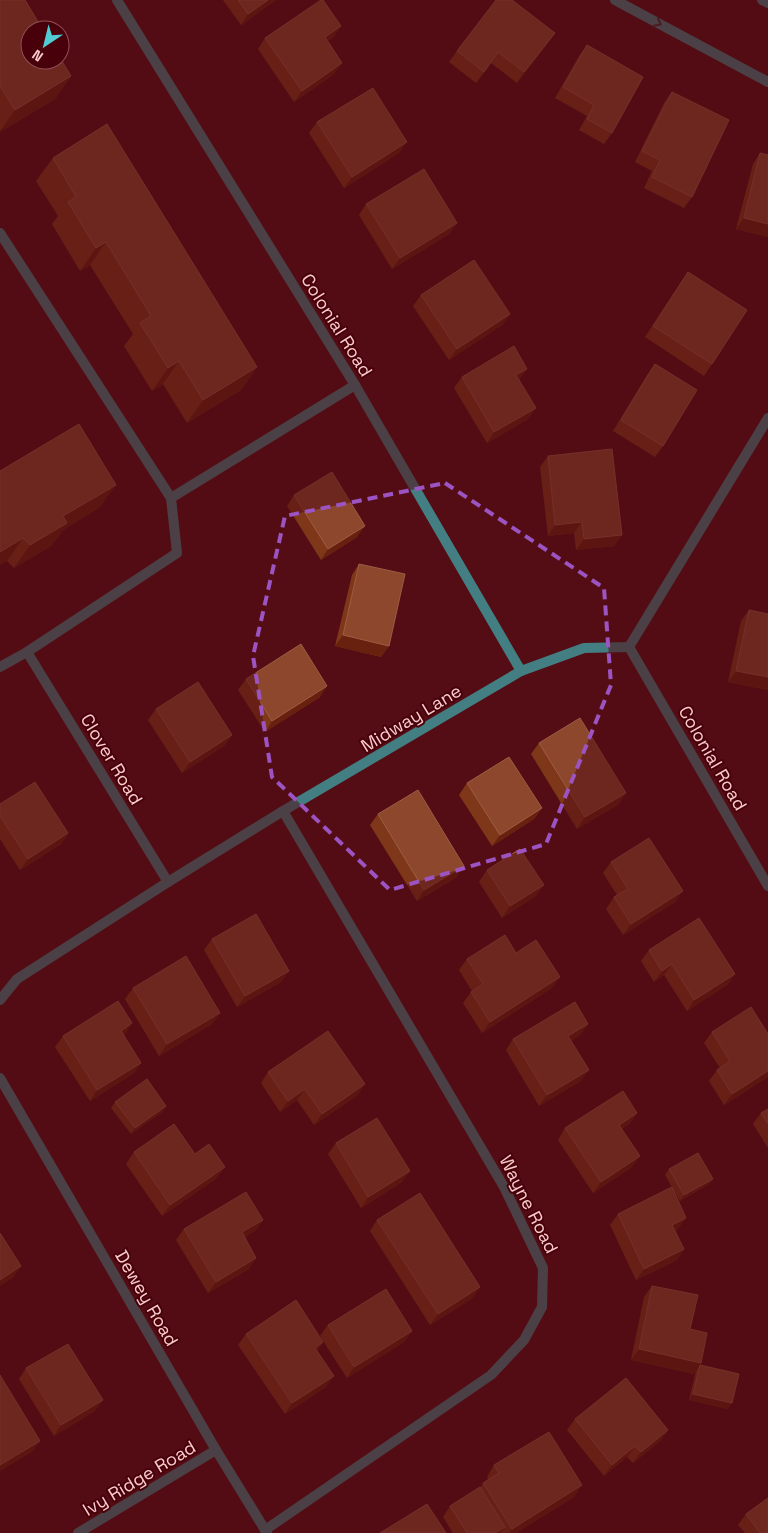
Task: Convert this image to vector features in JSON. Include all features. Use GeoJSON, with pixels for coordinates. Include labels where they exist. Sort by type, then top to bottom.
{"type":"FeatureCollection","features":[{"type":"Feature","properties":{"kind":"street","name":"Colonial Road"},"geometry":{"type":"LineString","coordinates":[[117,0],[355,384],[521,671]]}},
{"type":"Feature","properties":{"kind":"street"},"geometry":{"type":"LineString","coordinates":[[615,0],[768,82]]}},
{"type":"Feature","properties":{"kind":"street"},"geometry":{"type":"LineString","coordinates":[[762,0],[768,3]]}},
{"type":"Feature","properties":{"kind":"street"},"geometry":{"type":"LineString","coordinates":[[0,233],[171,498],[177,553],[0,668]]}},
{"type":"Feature","properties":{"kind":"street"},"geometry":{"type":"LineString","coordinates":[[171,498],[355,384]]}},
{"type":"Feature","properties":{"kind":"street"},"geometry":{"type":"LineString","coordinates":[[629,647],[768,418]]}},
{"type":"Feature","properties":{"kind":"street","name":"Colonial Road"},"geometry":{"type":"LineString","coordinates":[[629,647],[768,886]]}},
{"type":"Feature","properties":{"kind":"street","name":"Midway Lane"},"geometry":{"type":"LineString","coordinates":[[0,1000],[17,979],[168,882],[521,671],[584,648],[629,647]]}},
{"type":"Feature","properties":{"kind":"street","name":"Clover Road"},"geometry":{"type":"LineString","coordinates":[[27,652],[168,882]]}},
{"type":"Feature","properties":{"kind":"street","name":"Wayne Road"},"geometry":{"type":"LineString","coordinates":[[266,1532],[491,1375],[524,1340],[542,1307],[543,1290],[543,1268],[504,1187],[284,811]]}},
{"type":"Feature","properties":{"kind":"street","name":"Dewey Road"},"geometry":{"type":"LineString","coordinates":[[0,1078],[216,1450],[266,1532]]}},
{"type":"Feature","properties":{"kind":"street","name":"Ivy Ridge Road"},"geometry":{"type":"LineString","coordinates":[[78,1533],[216,1450]]}},
{"type":"Feature","properties":{"kind":"highlighted area"},"geometry":{"type":"Polygon","coordinates":[[[445,483],[604,588],[611,685],[546,844],[390,890],[272,777],[253,656],[285,516],[445,483]]]}},
{"type":"Feature","properties":{"kind":"building"},"geometry":{"type":"Polygon","coordinates":[[[0,0],[25,0],[37,20],[20,20],[20,70],[67,70],[71,76],[15,110],[0,86],[0,0]]]}},
{"type":"Feature","properties":{"kind":"building"},"geometry":{"type":"Polygon","coordinates":[[[238,0],[268,0],[248,14],[238,0]]]}},
{"type":"Feature","properties":{"kind":"building"},"geometry":{"type":"Polygon","coordinates":[[[323,0],[341,26],[325,37],[342,63],[302,91],[265,38],[323,0]]]}},
{"type":"Feature","properties":{"kind":"building"},"geometry":{"type":"Polygon","coordinates":[[[496,0],[512,0],[555,33],[524,72],[498,52],[484,72],[457,51],[496,0]]]}},
{"type":"Feature","properties":{"kind":"building"},"geometry":{"type":"Polygon","coordinates":[[[587,45],[643,77],[612,133],[587,119],[594,105],[563,87],[587,45]]]}},
{"type":"Feature","properties":{"kind":"building"},"geometry":{"type":"Polygon","coordinates":[[[373,88],[407,142],[352,177],[317,122],[373,88]]]}},
{"type":"Feature","properties":{"kind":"building"},"geometry":{"type":"Polygon","coordinates":[[[672,92],[729,120],[692,197],[652,177],[660,160],[642,151],[672,92]]]}},
{"type":"Feature","properties":{"kind":"building"},"geometry":{"type":"Polygon","coordinates":[[[107,124],[257,367],[203,400],[179,361],[168,368],[140,323],[151,316],[106,242],[96,248],[68,202],[76,197],[53,158],[107,124]]]}},
{"type":"Feature","properties":{"kind":"building"},"geometry":{"type":"Polygon","coordinates":[[[760,153],[768,155],[768,224],[744,218],[760,153]]]}},
{"type":"Feature","properties":{"kind":"building"},"geometry":{"type":"Polygon","coordinates":[[[424,169],[457,223],[400,258],[366,204],[424,169]]]}},
{"type":"Feature","properties":{"kind":"building"},"geometry":{"type":"Polygon","coordinates":[[[474,260],[510,314],[457,349],[421,295],[474,260]]]}},
{"type":"Feature","properties":{"kind":"building"},"geometry":{"type":"Polygon","coordinates":[[[688,272],[747,310],[712,364],[653,326],[688,272]]]}},
{"type":"Feature","properties":{"kind":"building"},"geometry":{"type":"Polygon","coordinates":[[[514,346],[527,369],[516,375],[536,408],[494,432],[462,377],[514,346]]]}},
{"type":"Feature","properties":{"kind":"building"},"geometry":{"type":"Polygon","coordinates":[[[655,364],[697,390],[663,446],[621,420],[655,364]]]}},
{"type":"Feature","properties":{"kind":"building"},"geometry":{"type":"Polygon","coordinates":[[[79,424],[116,485],[63,516],[67,523],[30,545],[23,538],[0,552],[0,471],[79,424]]]}},
{"type":"Feature","properties":{"kind":"building"},"geometry":{"type":"Polygon","coordinates":[[[612,449],[622,535],[584,539],[582,522],[555,525],[548,456],[612,449]]]}},
{"type":"Feature","properties":{"kind":"building"},"geometry":{"type":"Polygon","coordinates":[[[332,472],[365,526],[328,549],[294,495],[332,472]]]}},
{"type":"Feature","properties":{"kind":"building"},"geometry":{"type":"Polygon","coordinates":[[[359,564],[405,574],[389,646],[343,635],[359,564]]]}},
{"type":"Feature","properties":{"kind":"building"},"geometry":{"type":"Polygon","coordinates":[[[749,610],[768,614],[768,677],[736,671],[749,610]]]}},
{"type":"Feature","properties":{"kind":"building"},"geometry":{"type":"Polygon","coordinates":[[[301,644],[327,686],[272,721],[246,679],[301,644]]]}},
{"type":"Feature","properties":{"kind":"building"},"geometry":{"type":"Polygon","coordinates":[[[198,682],[232,735],[190,762],[156,709],[198,682]]]}},
{"type":"Feature","properties":{"kind":"building"},"geometry":{"type":"Polygon","coordinates":[[[580,718],[626,793],[585,817],[539,743],[580,718]]]}},
{"type":"Feature","properties":{"kind":"building"},"geometry":{"type":"Polygon","coordinates":[[[509,757],[542,808],[500,835],[467,783],[509,757]]]}},
{"type":"Feature","properties":{"kind":"building"},"geometry":{"type":"Polygon","coordinates":[[[35,782],[68,833],[28,859],[0,816],[0,804],[35,782]]]}},
{"type":"Feature","properties":{"kind":"building"},"geometry":{"type":"Polygon","coordinates":[[[418,790],[464,866],[424,890],[378,814],[418,790]]]}},
{"type":"Feature","properties":{"kind":"building"},"geometry":{"type":"Polygon","coordinates":[[[649,838],[683,891],[631,924],[614,897],[628,889],[611,862],[649,838]]]}},
{"type":"Feature","properties":{"kind":"building"},"geometry":{"type":"Polygon","coordinates":[[[520,849],[544,885],[510,906],[487,870],[520,849]]]}},
{"type":"Feature","properties":{"kind":"building"},"geometry":{"type":"Polygon","coordinates":[[[256,914],[289,971],[245,996],[212,939],[256,914]]]}},
{"type":"Feature","properties":{"kind":"building"},"geometry":{"type":"Polygon","coordinates":[[[699,918],[735,974],[694,1000],[672,964],[662,971],[649,950],[699,918]]]}},
{"type":"Feature","properties":{"kind":"building"},"geometry":{"type":"Polygon","coordinates":[[[505,935],[516,953],[536,940],[560,977],[490,1022],[471,992],[483,984],[467,959],[505,935]]]}},
{"type":"Feature","properties":{"kind":"building"},"geometry":{"type":"Polygon","coordinates":[[[186,956],[220,1013],[167,1044],[133,988],[186,956]]]}},
{"type":"Feature","properties":{"kind":"building"},"geometry":{"type":"Polygon","coordinates":[[[118,1001],[132,1023],[121,1031],[141,1063],[97,1090],[63,1036],[118,1001]]]}},
{"type":"Feature","properties":{"kind":"building"},"geometry":{"type":"Polygon","coordinates":[[[575,1002],[588,1024],[568,1036],[589,1070],[547,1095],[513,1039],[575,1002]]]}},
{"type":"Feature","properties":{"kind":"building"},"geometry":{"type":"Polygon","coordinates":[[[751,1007],[768,1034],[768,1071],[732,1094],[717,1070],[730,1061],[712,1032],[751,1007]]]}},
{"type":"Feature","properties":{"kind":"building"},"geometry":{"type":"Polygon","coordinates":[[[328,1031],[365,1084],[322,1114],[305,1089],[288,1101],[268,1072],[328,1031]]]}},
{"type":"Feature","properties":{"kind":"building"},"geometry":{"type":"Polygon","coordinates":[[[147,1079],[166,1106],[135,1128],[115,1102],[147,1079]]]}},
{"type":"Feature","properties":{"kind":"building"},"geometry":{"type":"Polygon","coordinates":[[[623,1091],[637,1113],[619,1125],[640,1156],[601,1182],[565,1128],[623,1091]]]}},
{"type":"Feature","properties":{"kind":"building"},"geometry":{"type":"Polygon","coordinates":[[[768,1109],[768,1124],[761,1113],[768,1109]]]}},
{"type":"Feature","properties":{"kind":"building"},"geometry":{"type":"Polygon","coordinates":[[[377,1118],[410,1171],[368,1197],[336,1143],[377,1118]]]}},
{"type":"Feature","properties":{"kind":"building"},"geometry":{"type":"Polygon","coordinates":[[[174,1124],[195,1154],[209,1144],[225,1167],[170,1205],[134,1152],[174,1124]]]}},
{"type":"Feature","properties":{"kind":"building"},"geometry":{"type":"Polygon","coordinates":[[[698,1153],[713,1179],[684,1195],[669,1169],[698,1153]]]}},
{"type":"Feature","properties":{"kind":"building"},"geometry":{"type":"Polygon","coordinates":[[[672,1187],[686,1218],[672,1225],[684,1249],[644,1269],[618,1214],[672,1187]]]}},
{"type":"Feature","properties":{"kind":"building"},"geometry":{"type":"Polygon","coordinates":[[[246,1192],[263,1220],[242,1232],[256,1258],[216,1282],[184,1229],[246,1192]]]}},
{"type":"Feature","properties":{"kind":"building"},"geometry":{"type":"Polygon","coordinates":[[[420,1193],[480,1287],[438,1314],[377,1220],[420,1193]]]}},
{"type":"Feature","properties":{"kind":"building"},"geometry":{"type":"Polygon","coordinates":[[[0,1233],[21,1266],[0,1280],[0,1233]]]}},
{"type":"Feature","properties":{"kind":"building"},"geometry":{"type":"Polygon","coordinates":[[[652,1286],[698,1295],[690,1329],[707,1333],[701,1363],[639,1349],[652,1286]]]}},
{"type":"Feature","properties":{"kind":"building"},"geometry":{"type":"Polygon","coordinates":[[[386,1289],[412,1331],[354,1367],[328,1325],[386,1289]]]}},
{"type":"Feature","properties":{"kind":"building"},"geometry":{"type":"Polygon","coordinates":[[[296,1300],[323,1342],[315,1348],[334,1376],[292,1403],[246,1334],[296,1300]]]}},
{"type":"Feature","properties":{"kind":"building"},"geometry":{"type":"Polygon","coordinates":[[[68,1344],[103,1400],[61,1425],[26,1368],[68,1344]]]}},
{"type":"Feature","properties":{"kind":"building"},"geometry":{"type":"Polygon","coordinates":[[[700,1365],[739,1374],[732,1403],[693,1394],[700,1365]]]}},
{"type":"Feature","properties":{"kind":"building"},"geometry":{"type":"Polygon","coordinates":[[[0,1375],[40,1441],[0,1465],[0,1375]]]}},
{"type":"Feature","properties":{"kind":"building"},"geometry":{"type":"Polygon","coordinates":[[[626,1378],[668,1430],[641,1452],[635,1446],[612,1465],[575,1419],[626,1378]]]}},
{"type":"Feature","properties":{"kind":"building"},"geometry":{"type":"Polygon","coordinates":[[[549,1432],[582,1485],[512,1529],[483,1483],[499,1473],[494,1465],[549,1432]]]}},
{"type":"Feature","properties":{"kind":"building"},"geometry":{"type":"Polygon","coordinates":[[[480,1487],[505,1527],[495,1533],[467,1533],[450,1506],[480,1487]]]}},
{"type":"Feature","properties":{"kind":"building"},"geometry":{"type":"Polygon","coordinates":[[[768,1498],[768,1533],[760,1533],[746,1514],[768,1498]]]}},
{"type":"Feature","properties":{"kind":"building"},"geometry":{"type":"Polygon","coordinates":[[[427,1504],[446,1533],[380,1533],[427,1504]]]}}]}
